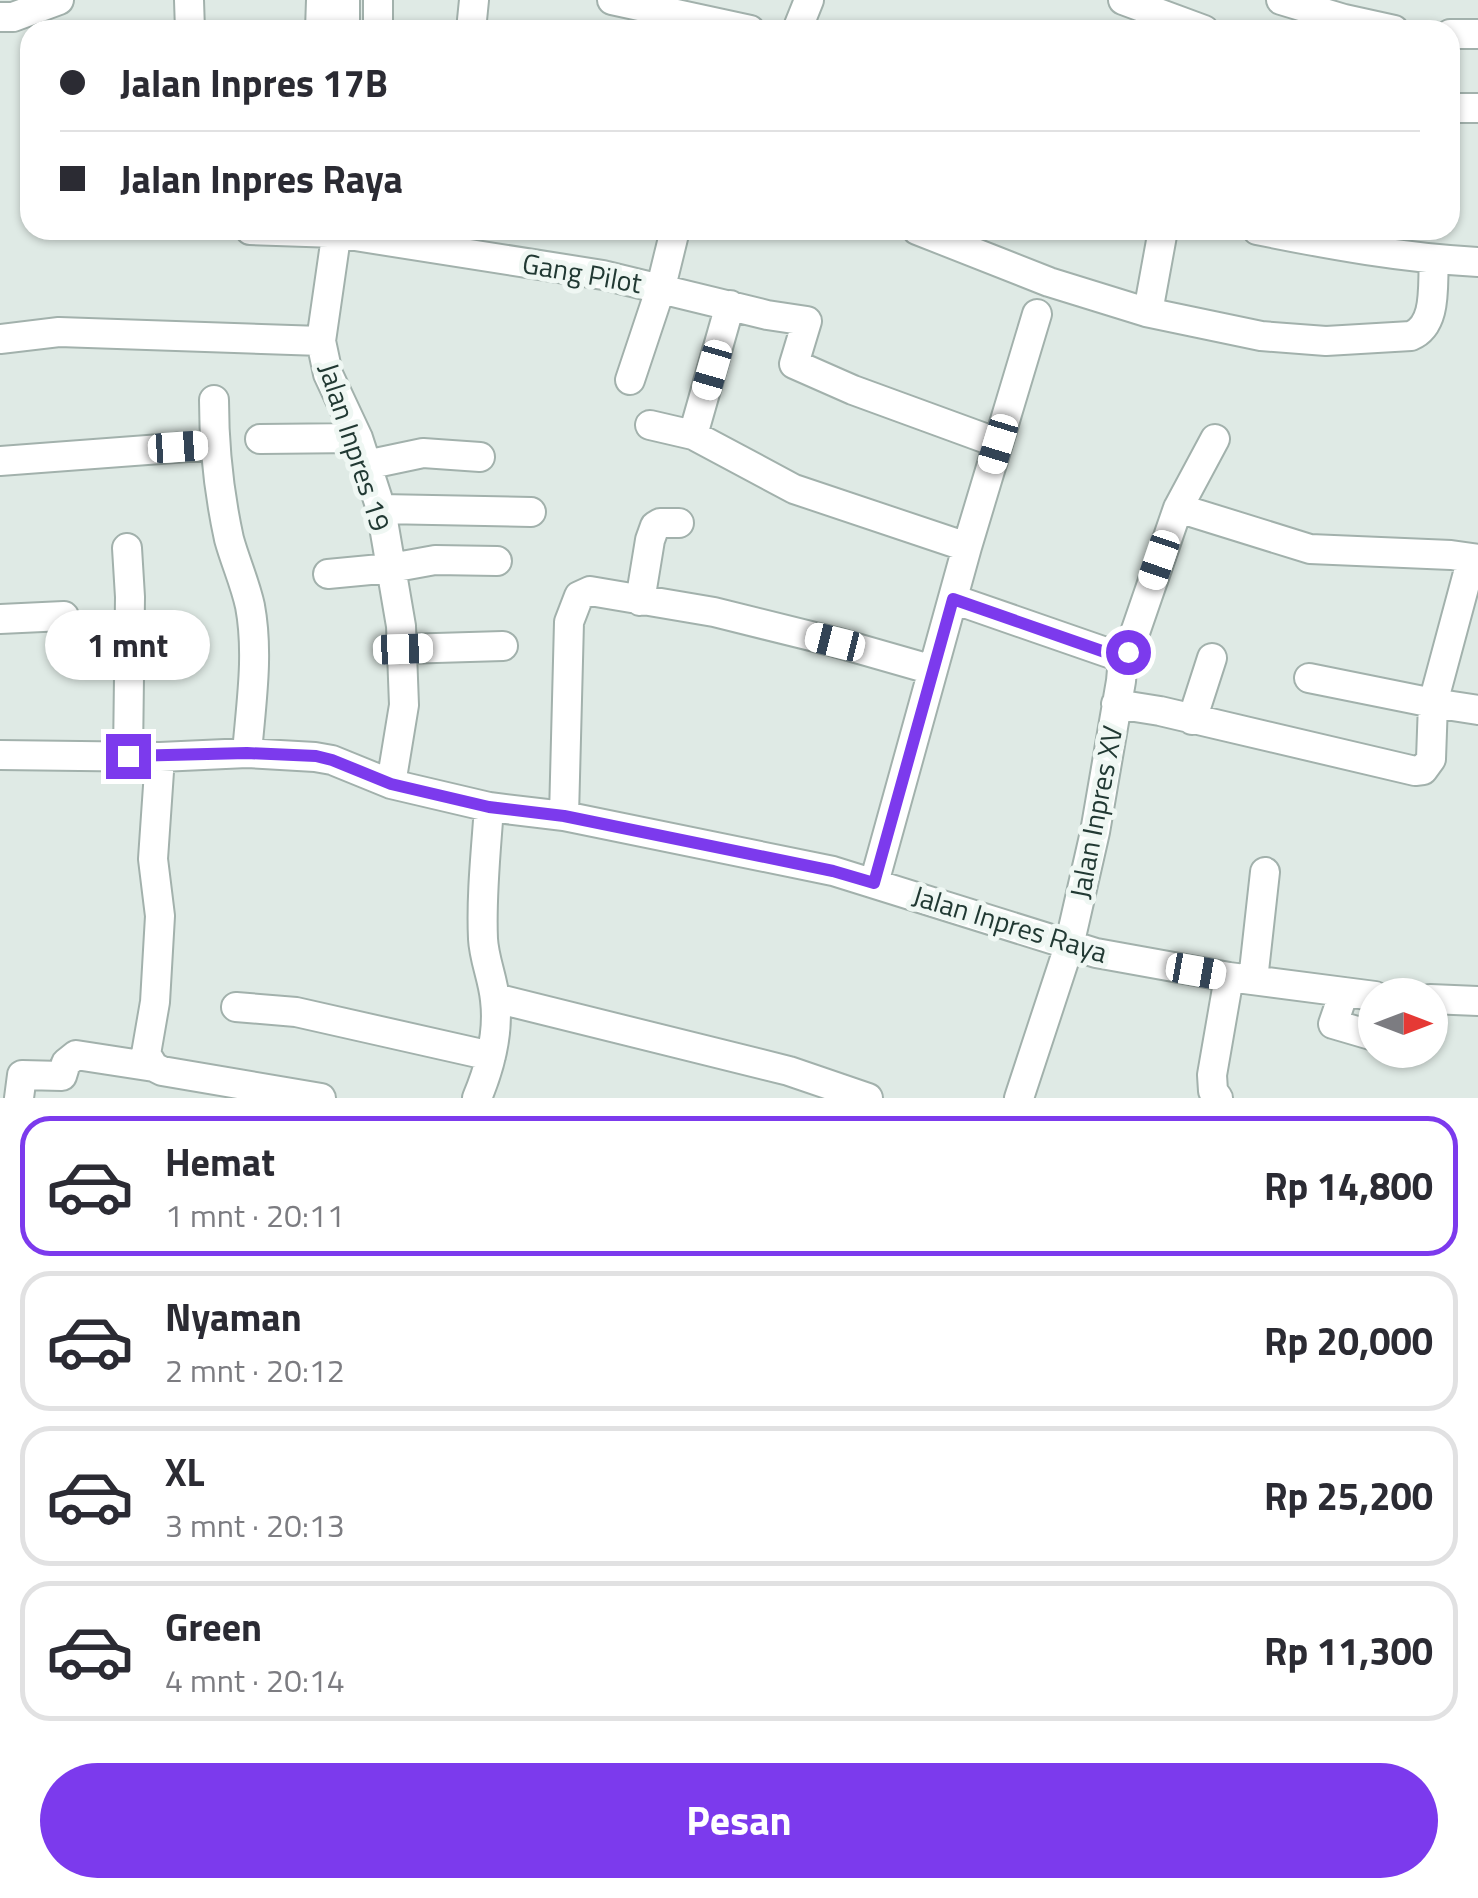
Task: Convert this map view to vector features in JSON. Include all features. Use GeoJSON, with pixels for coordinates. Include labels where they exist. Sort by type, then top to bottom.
{"type":"FeatureCollection","features":[{"type":"Feature","properties":{"kind":"street"},"geometry":{"type":"LineString","coordinates":[[0,18],[13,18],[60,0]]}},
{"type":"Feature","properties":{"kind":"street"},"geometry":{"type":"LineString","coordinates":[[612,0],[704,20]]}},
{"type":"Feature","properties":{"kind":"street"},"geometry":{"type":"LineString","coordinates":[[1122,0],[1177,20]]}},
{"type":"Feature","properties":{"kind":"street"},"geometry":{"type":"LineString","coordinates":[[1281,0],[1349,20]]}},
{"type":"Feature","properties":{"kind":"street","name":"Jalan Inpres 19"},"geometry":{"type":"LineString","coordinates":[[336,240],[321,342],[328,374],[362,451],[381,509],[402,626],[404,706],[391,784]]}},
{"type":"Feature","properties":{"kind":"street","name":"Gang Pilot"},"geometry":{"type":"LineString","coordinates":[[386,240],[603,275],[807,321],[794,364],[998,444]]}},
{"type":"Feature","properties":{"kind":"street"},"geometry":{"type":"LineString","coordinates":[[630,380],[673,240]]}},
{"type":"Feature","properties":{"kind":"street"},"geometry":{"type":"LineString","coordinates":[[942,240],[1049,282],[1147,312],[1262,336],[1326,342],[1419,333],[1426,325],[1434,260]]}},
{"type":"Feature","properties":{"kind":"street"},"geometry":{"type":"LineString","coordinates":[[1147,312],[1161,240]]}},
{"type":"Feature","properties":{"kind":"street"},"geometry":{"type":"LineString","coordinates":[[1306,240],[1434,260],[1478,262]]}},
{"type":"Feature","properties":{"kind":"street"},"geometry":{"type":"LineString","coordinates":[[693,435],[730,305]]}},
{"type":"Feature","properties":{"kind":"street"},"geometry":{"type":"LineString","coordinates":[[874,883],[1036,314]]}},
{"type":"Feature","properties":{"kind":"street"},"geometry":{"type":"LineString","coordinates":[[0,339],[58,332],[321,342]]}},
{"type":"Feature","properties":{"kind":"street"},"geometry":{"type":"LineString","coordinates":[[214,400],[214,445],[230,540],[250,605],[255,659],[247,753]]}},
{"type":"Feature","properties":{"kind":"street"},"geometry":{"type":"LineString","coordinates":[[650,425],[693,435],[794,489],[967,547]]}},
{"type":"Feature","properties":{"kind":"street"},"geometry":{"type":"LineString","coordinates":[[260,439],[362,451],[480,457]]}},
{"type":"Feature","properties":{"kind":"street","name":"Jalan Inpres XV"},"geometry":{"type":"LineString","coordinates":[[1020,1098],[1068,946],[1095,832],[1122,658],[1128,652],[1178,508],[1215,439]]}},
{"type":"Feature","properties":{"kind":"street"},"geometry":{"type":"LineString","coordinates":[[0,461],[214,445]]}},
{"type":"Feature","properties":{"kind":"street"},"geometry":{"type":"LineString","coordinates":[[1116,704],[1415,771],[1428,766],[1433,750],[1433,703],[1475,558],[1310,549],[1178,508]]}},
{"type":"Feature","properties":{"kind":"street"},"geometry":{"type":"LineString","coordinates":[[381,509],[531,512]]}},
{"type":"Feature","properties":{"kind":"street"},"geometry":{"type":"LineString","coordinates":[[640,600],[656,526],[680,523]]}},
{"type":"Feature","properties":{"kind":"street"},"geometry":{"type":"LineString","coordinates":[[127,548],[128,756]]}},
{"type":"Feature","properties":{"kind":"street"},"geometry":{"type":"LineString","coordinates":[[328,574],[435,560],[496,561]]}},
{"type":"Feature","properties":{"kind":"street"},"geometry":{"type":"LineString","coordinates":[[564,816],[568,622],[579,596],[590,592],[714,612],[933,670]]}},
{"type":"Feature","properties":{"kind":"street"},"geometry":{"type":"LineString","coordinates":[[953,599],[1122,658]]}},
{"type":"Feature","properties":{"kind":"street"},"geometry":{"type":"LineString","coordinates":[[0,620],[64,616]]}},
{"type":"Feature","properties":{"kind":"street"},"geometry":{"type":"LineString","coordinates":[[403,649],[503,646]]}},
{"type":"Feature","properties":{"kind":"street"},"geometry":{"type":"LineString","coordinates":[[1192,720],[1212,658]]}},
{"type":"Feature","properties":{"kind":"street"},"geometry":{"type":"LineString","coordinates":[[1309,678],[1478,710]]}},
{"type":"Feature","properties":{"kind":"street","name":"Jalan Inpres Raya"},"geometry":{"type":"LineString","coordinates":[[0,756],[316,756],[391,784],[489,807],[564,816],[833,871],[1068,946],[1241,978],[1358,994]]}},
{"type":"Feature","properties":{"kind":"street"},"geometry":{"type":"LineString","coordinates":[[154,1067],[146,1054],[155,1002],[160,916],[153,859],[160,756]]}},
{"type":"Feature","properties":{"kind":"street"},"geometry":{"type":"LineString","coordinates":[[484,1095],[496,1026],[495,998],[483,945],[489,807]]}},
{"type":"Feature","properties":{"kind":"street"},"geometry":{"type":"LineString","coordinates":[[1218,1098],[1212,1075],[1241,978],[1265,872]]}},
{"type":"Feature","properties":{"kind":"street"},"geometry":{"type":"LineString","coordinates":[[1344,992],[1333,1024],[1358,1031]]}},
{"type":"Feature","properties":{"kind":"street"},"geometry":{"type":"LineString","coordinates":[[495,998],[789,1072],[868,1098]]}},
{"type":"Feature","properties":{"kind":"street"},"geometry":{"type":"LineString","coordinates":[[1448,1000],[1478,1001]]}},
{"type":"Feature","properties":{"kind":"street"},"geometry":{"type":"LineString","coordinates":[[236,1007],[296,1012],[491,1056]]}},
{"type":"Feature","properties":{"kind":"street"},"geometry":{"type":"LineString","coordinates":[[19,1098],[22,1075],[62,1076],[66,1063],[76,1055],[321,1098]]}},
{"type":"Feature","properties":{"kind":"route"},"geometry":{"type":"LineString","coordinates":[[128,756],[316,756],[391,784],[489,807],[564,816],[833,871],[874,883],[953,599],[1122,658],[1128,652]]}}]}
